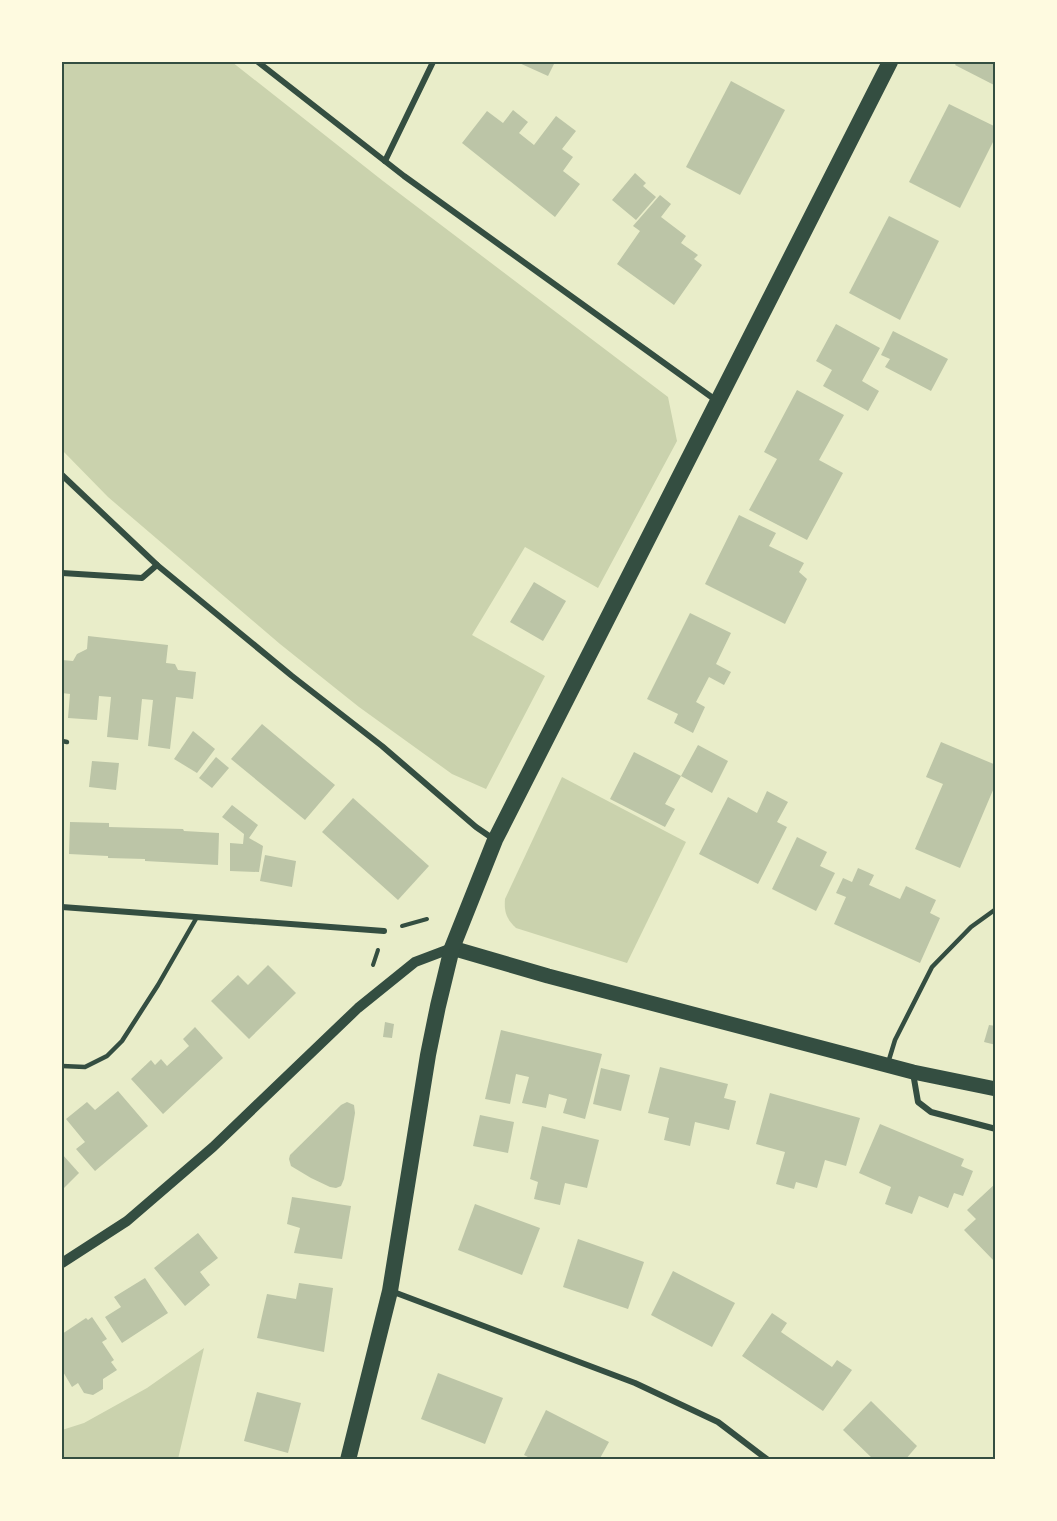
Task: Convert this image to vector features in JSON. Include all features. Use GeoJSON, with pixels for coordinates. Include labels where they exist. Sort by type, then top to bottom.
{"type":"FeatureCollection","features":[{"type":"Feature","properties":{"kind":"highway"},"geometry":{"type":"LineString","coordinates":[[348,1460],[390,1291],[428,1055],[452,948],[495,840],[890,62]]}},
{"type":"Feature","properties":{"kind":"main road"},"geometry":{"type":"LineString","coordinates":[[452,948],[548,976],[913,1072],[996,1089]]}},
{"type":"Feature","properties":{"kind":"street"},"geometry":{"type":"LineString","coordinates":[[258,62],[404,176],[718,401]]}},
{"type":"Feature","properties":{"kind":"street"},"geometry":{"type":"LineString","coordinates":[[385,161],[433,62]]}},
{"type":"Feature","properties":{"kind":"street"},"geometry":{"type":"LineString","coordinates":[[62,475],[157,565],[292,676],[382,746],[476,827],[495,840]]}},
{"type":"Feature","properties":{"kind":"street"},"geometry":{"type":"LineString","coordinates":[[62,573],[142,578],[157,565]]}},
{"type":"Feature","properties":{"kind":"street"},"geometry":{"type":"LineString","coordinates":[[62,907],[384,931]]}},
{"type":"Feature","properties":{"kind":"street"},"geometry":{"type":"LineString","coordinates":[[62,1263],[127,1221],[213,1147],[358,1008],[415,962],[452,948]]}},
{"type":"Feature","properties":{"kind":"street"},"geometry":{"type":"LineString","coordinates":[[913,1072],[918,1102],[931,1112],[996,1128]]}},
{"type":"Feature","properties":{"kind":"street"},"geometry":{"type":"LineString","coordinates":[[390,1291],[635,1383],[718,1422],[768,1460]]}},
{"type":"Feature","properties":{"kind":"lane"},"geometry":{"type":"LineString","coordinates":[[888,1065],[895,1040],[932,967],[971,927],[996,909]]}},
{"type":"Feature","properties":{"kind":"lane"},"geometry":{"type":"LineString","coordinates":[[62,1066],[84,1067],[106,1056],[122,1041],[158,985],[197,917]]}},
{"type":"Feature","properties":{"kind":"path"},"geometry":{"type":"LineString","coordinates":[[384,931],[427,919]]}},
{"type":"Feature","properties":{"kind":"green space"},"geometry":{"type":"Polygon","coordinates":[[[62,62],[232,62],[383,181],[668,397],[677,441],[598,588],[525,547],[472,635],[545,676],[486,789],[452,774],[359,707],[280,644],[108,497],[62,450],[62,62]]]}},
{"type":"Feature","properties":{"kind":"green space"},"geometry":{"type":"Polygon","coordinates":[[[562,777],[686,842],[627,963],[516,928],[506,915],[505,899],[562,777]]]}},
{"type":"Feature","properties":{"kind":"green space"},"geometry":{"type":"Polygon","coordinates":[[[204,1348],[178,1459],[62,1459],[62,1430],[84,1423],[147,1388],[204,1348]]]}},
{"type":"Feature","properties":{"kind":"building"},"geometry":{"type":"Polygon","coordinates":[[[517,62],[555,62],[548,76],[517,62]]]}},
{"type":"Feature","properties":{"kind":"building"},"geometry":{"type":"Polygon","coordinates":[[[957,62],[996,62],[996,86],[955,65],[957,62]]]}},
{"type":"Feature","properties":{"kind":"building"},"geometry":{"type":"Polygon","coordinates":[[[731,81],[785,110],[740,195],[686,167],[731,81]]]}},
{"type":"Feature","properties":{"kind":"building"},"geometry":{"type":"Polygon","coordinates":[[[949,104],[996,127],[996,136],[960,208],[909,182],[949,104]]]}},
{"type":"Feature","properties":{"kind":"building"},"geometry":{"type":"Polygon","coordinates":[[[513,110],[528,122],[519,133],[534,145],[556,116],[576,131],[562,149],[573,157],[563,171],[580,184],[555,217],[462,143],[487,111],[503,123],[513,110]]]}},
{"type":"Feature","properties":{"kind":"building"},"geometry":{"type":"Polygon","coordinates":[[[635,173],[646,183],[643,186],[656,197],[636,220],[612,200],[635,173]]]}},
{"type":"Feature","properties":{"kind":"building"},"geometry":{"type":"Polygon","coordinates":[[[660,195],[671,204],[661,217],[686,236],[681,243],[698,255],[694,259],[702,265],[674,305],[617,264],[640,231],[633,226],[660,195]]]}},
{"type":"Feature","properties":{"kind":"building"},"geometry":{"type":"Polygon","coordinates":[[[889,216],[939,241],[900,320],[849,293],[889,216]]]}},
{"type":"Feature","properties":{"kind":"building"},"geometry":{"type":"Polygon","coordinates":[[[836,324],[880,348],[862,381],[879,391],[868,411],[823,386],[832,370],[816,361],[836,324]]]}},
{"type":"Feature","properties":{"kind":"building"},"geometry":{"type":"Polygon","coordinates":[[[893,331],[948,359],[931,391],[885,367],[890,359],[881,355],[893,331]]]}},
{"type":"Feature","properties":{"kind":"building"},"geometry":{"type":"Polygon","coordinates":[[[797,390],[844,415],[819,460],[843,473],[807,540],[749,510],[777,459],[764,452],[797,390]]]}},
{"type":"Feature","properties":{"kind":"building"},"geometry":{"type":"Polygon","coordinates":[[[739,515],[776,533],[769,546],[804,563],[799,572],[807,579],[785,624],[705,584],[739,515]]]}},
{"type":"Feature","properties":{"kind":"building"},"geometry":{"type":"Polygon","coordinates":[[[534,582],[566,601],[543,641],[510,622],[534,582]]]}},
{"type":"Feature","properties":{"kind":"building"},"geometry":{"type":"Polygon","coordinates":[[[690,613],[731,633],[716,664],[731,672],[724,685],[709,677],[696,702],[705,707],[693,733],[674,723],[678,714],[647,699],[690,613]]]}},
{"type":"Feature","properties":{"kind":"building"},"geometry":{"type":"Polygon","coordinates":[[[88,636],[168,645],[166,663],[175,664],[178,670],[196,672],[193,699],[176,697],[170,749],[148,746],[153,700],[142,699],[138,740],[107,737],[111,697],[99,696],[97,720],[68,718],[70,694],[62,693],[62,660],[73,661],[77,654],[87,649],[88,636]]]}},
{"type":"Feature","properties":{"kind":"building"},"geometry":{"type":"Polygon","coordinates":[[[262,724],[335,785],[305,820],[231,759],[262,724]]]}},
{"type":"Feature","properties":{"kind":"building"},"geometry":{"type":"Polygon","coordinates":[[[193,731],[215,749],[197,773],[174,759],[193,731]]]}},
{"type":"Feature","properties":{"kind":"building"},"geometry":{"type":"Polygon","coordinates":[[[941,742],[996,765],[996,783],[960,868],[915,849],[943,784],[926,777],[941,742]]]}},
{"type":"Feature","properties":{"kind":"building"},"geometry":{"type":"Polygon","coordinates":[[[698,745],[728,761],[712,793],[681,776],[698,745]]]}},
{"type":"Feature","properties":{"kind":"building"},"geometry":{"type":"Polygon","coordinates":[[[634,752],[681,776],[665,804],[675,809],[665,827],[610,799],[634,752]]]}},
{"type":"Feature","properties":{"kind":"building"},"geometry":{"type":"Polygon","coordinates":[[[216,757],[229,768],[212,788],[199,778],[216,757]]]}},
{"type":"Feature","properties":{"kind":"building"},"geometry":{"type":"Polygon","coordinates":[[[92,761],[119,763],[116,790],[89,787],[92,761]]]}},
{"type":"Feature","properties":{"kind":"building"},"geometry":{"type":"Polygon","coordinates":[[[767,791],[788,802],[777,822],[787,827],[758,884],[699,854],[728,797],[757,813],[767,791]]]}},
{"type":"Feature","properties":{"kind":"building"},"geometry":{"type":"Polygon","coordinates":[[[353,798],[429,866],[398,900],[322,832],[353,798]]]}},
{"type":"Feature","properties":{"kind":"building"},"geometry":{"type":"Polygon","coordinates":[[[232,805],[258,825],[249,838],[263,846],[259,872],[230,871],[230,843],[243,844],[244,834],[222,817],[232,805]]]}},
{"type":"Feature","properties":{"kind":"building"},"geometry":{"type":"Polygon","coordinates":[[[70,822],[109,823],[109,827],[183,829],[184,831],[219,833],[218,865],[69,854],[70,822]]]}},
{"type":"Feature","properties":{"kind":"building"},"geometry":{"type":"Polygon","coordinates":[[[797,837],[827,852],[820,866],[835,873],[816,911],[772,889],[797,837]]]}},
{"type":"Feature","properties":{"kind":"building"},"geometry":{"type":"Polygon","coordinates":[[[265,855],[296,861],[292,887],[260,881],[265,855]]]}},
{"type":"Feature","properties":{"kind":"building"},"geometry":{"type":"Polygon","coordinates":[[[858,868],[874,875],[869,885],[900,899],[906,886],[936,900],[930,913],[940,918],[920,963],[834,924],[846,897],[836,893],[843,878],[852,882],[858,868]]]}},
{"type":"Feature","properties":{"kind":"building"},"geometry":{"type":"Polygon","coordinates":[[[268,965],[296,993],[249,1039],[211,1001],[238,975],[248,985],[268,965]]]}},
{"type":"Feature","properties":{"kind":"building"},"geometry":{"type":"Polygon","coordinates":[[[385,1022],[394,1024],[392,1038],[383,1037],[385,1022]]]}},
{"type":"Feature","properties":{"kind":"building"},"geometry":{"type":"Polygon","coordinates":[[[989,1025],[996,1026],[996,1045],[984,1042],[989,1025]]]}},
{"type":"Feature","properties":{"kind":"building"},"geometry":{"type":"Polygon","coordinates":[[[195,1027],[223,1058],[163,1114],[131,1079],[151,1060],[155,1065],[161,1059],[167,1066],[189,1046],[183,1039],[195,1027]]]}},
{"type":"Feature","properties":{"kind":"building"},"geometry":{"type":"Polygon","coordinates":[[[501,1030],[602,1054],[585,1119],[563,1113],[567,1099],[549,1094],[546,1108],[522,1103],[529,1077],[516,1074],[510,1104],[485,1099],[501,1030]]]}},
{"type":"Feature","properties":{"kind":"building"},"geometry":{"type":"Polygon","coordinates":[[[660,1067],[728,1084],[724,1098],[736,1101],[729,1130],[695,1122],[690,1146],[664,1140],[669,1118],[648,1113],[660,1067]]]}},
{"type":"Feature","properties":{"kind":"building"},"geometry":{"type":"Polygon","coordinates":[[[601,1068],[630,1075],[621,1111],[593,1104],[601,1068]]]}},
{"type":"Feature","properties":{"kind":"building"},"geometry":{"type":"Polygon","coordinates":[[[118,1091],[148,1126],[95,1171],[76,1149],[85,1142],[66,1119],[87,1102],[95,1110],[118,1091]]]}},
{"type":"Feature","properties":{"kind":"building"},"geometry":{"type":"Polygon","coordinates":[[[770,1093],[860,1118],[846,1166],[825,1160],[817,1188],[796,1182],[794,1189],[776,1184],[785,1152],[756,1144],[770,1093]]]}},
{"type":"Feature","properties":{"kind":"building"},"geometry":{"type":"Polygon","coordinates":[[[347,1102],[354,1105],[355,1113],[344,1179],[341,1186],[336,1188],[311,1178],[291,1166],[289,1159],[290,1155],[341,1105],[347,1102]]]}},
{"type":"Feature","properties":{"kind":"building"},"geometry":{"type":"Polygon","coordinates":[[[480,1115],[514,1122],[508,1153],[473,1146],[480,1115]]]}},
{"type":"Feature","properties":{"kind":"building"},"geometry":{"type":"Polygon","coordinates":[[[880,1124],[964,1159],[961,1166],[973,1171],[963,1196],[954,1193],[948,1208],[919,1196],[912,1214],[885,1204],[891,1187],[859,1173],[880,1124]]]}},
{"type":"Feature","properties":{"kind":"building"},"geometry":{"type":"Polygon","coordinates":[[[542,1126],[599,1140],[587,1188],[565,1183],[560,1205],[534,1199],[538,1182],[530,1179],[542,1126]]]}},
{"type":"Feature","properties":{"kind":"building"},"geometry":{"type":"Polygon","coordinates":[[[62,1154],[79,1173],[62,1190],[62,1154]]]}},
{"type":"Feature","properties":{"kind":"building"},"geometry":{"type":"Polygon","coordinates":[[[996,1183],[996,1263],[964,1230],[976,1219],[967,1210],[996,1183]]]}},
{"type":"Feature","properties":{"kind":"building"},"geometry":{"type":"Polygon","coordinates":[[[292,1197],[351,1206],[342,1259],[294,1253],[300,1228],[287,1224],[292,1197]]]}},
{"type":"Feature","properties":{"kind":"building"},"geometry":{"type":"Polygon","coordinates":[[[475,1204],[540,1228],[522,1275],[458,1250],[475,1204]]]}},
{"type":"Feature","properties":{"kind":"building"},"geometry":{"type":"Polygon","coordinates":[[[198,1233],[218,1258],[200,1272],[210,1285],[185,1306],[154,1268],[198,1233]]]}},
{"type":"Feature","properties":{"kind":"building"},"geometry":{"type":"Polygon","coordinates":[[[578,1239],[644,1262],[628,1309],[563,1287],[578,1239]]]}},
{"type":"Feature","properties":{"kind":"building"},"geometry":{"type":"Polygon","coordinates":[[[673,1271],[735,1303],[712,1347],[651,1315],[673,1271]]]}},
{"type":"Feature","properties":{"kind":"building"},"geometry":{"type":"Polygon","coordinates":[[[145,1278],[168,1313],[122,1343],[105,1317],[121,1307],[114,1297],[145,1278]]]}},
{"type":"Feature","properties":{"kind":"building"},"geometry":{"type":"Polygon","coordinates":[[[299,1283],[333,1288],[324,1352],[257,1338],[267,1294],[296,1299],[299,1283]]]}},
{"type":"Feature","properties":{"kind":"building"},"geometry":{"type":"Polygon","coordinates":[[[772,1313],[787,1323],[781,1332],[832,1367],[837,1360],[852,1370],[823,1411],[742,1356],[772,1313]]]}},
{"type":"Feature","properties":{"kind":"building"},"geometry":{"type":"Polygon","coordinates":[[[92,1317],[107,1339],[102,1342],[114,1360],[111,1362],[117,1370],[103,1379],[103,1389],[93,1395],[84,1393],[78,1383],[72,1387],[62,1370],[62,1334],[86,1318],[88,1320],[92,1317]]]}},
{"type":"Feature","properties":{"kind":"building"},"geometry":{"type":"Polygon","coordinates":[[[438,1373],[503,1398],[485,1444],[421,1419],[438,1373]]]}},
{"type":"Feature","properties":{"kind":"building"},"geometry":{"type":"Polygon","coordinates":[[[257,1392],[301,1403],[288,1453],[244,1441],[257,1392]]]}},
{"type":"Feature","properties":{"kind":"building"},"geometry":{"type":"Polygon","coordinates":[[[871,1401],[917,1446],[905,1460],[874,1460],[843,1430],[871,1401]]]}},
{"type":"Feature","properties":{"kind":"building"},"geometry":{"type":"Polygon","coordinates":[[[546,1410],[609,1442],[599,1460],[534,1460],[524,1455],[546,1410]]]}}]}
